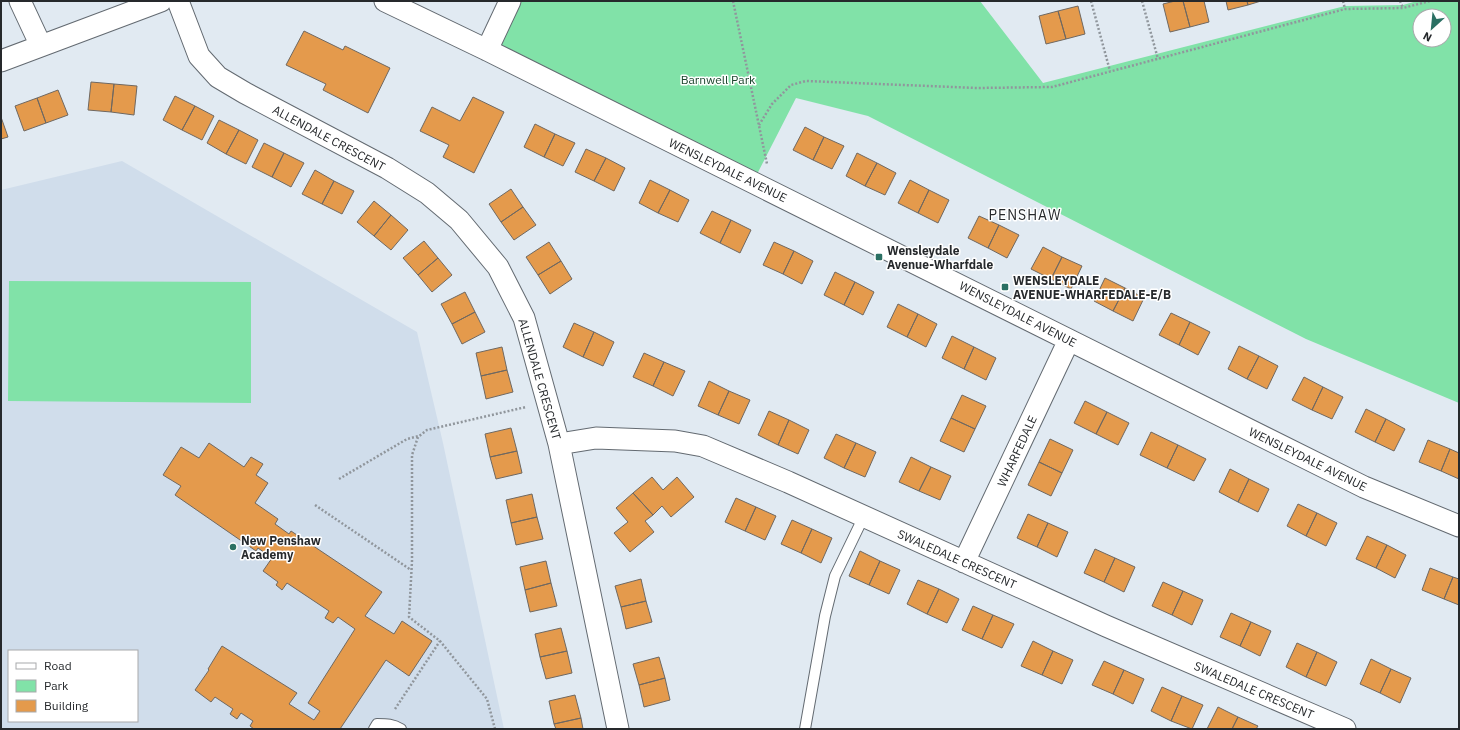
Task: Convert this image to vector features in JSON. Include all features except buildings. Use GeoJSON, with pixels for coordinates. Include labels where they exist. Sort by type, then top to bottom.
{"type":"FeatureCollection","features":[{"type":"Feature","properties":{"kind":"street"},"geometry":{"type":"LineString","coordinates":[[20,1],[42,46]]}},
{"type":"Feature","properties":{"kind":"street"},"geometry":{"type":"LineString","coordinates":[[1,61],[161,1]]}},
{"type":"Feature","properties":{"kind":"street","name":"ALLENDALE CRESCENT"},"geometry":{"type":"LineString","coordinates":[[178,1],[200,56],[218,77],[245,93],[387,168],[427,194],[459,220],[498,268],[524,318],[548,402],[618,729]]}},
{"type":"Feature","properties":{"kind":"street","name":"WENSLEYDALE AVENUE"},"geometry":{"type":"LineString","coordinates":[[385,1],[487,50],[1364,487],[1459,526]]}},
{"type":"Feature","properties":{"kind":"street"},"geometry":{"type":"LineString","coordinates":[[487,50],[510,1]]}},
{"type":"Feature","properties":{"kind":"street","name":"WHARFEDALE"},"geometry":{"type":"LineString","coordinates":[[964,562],[1069,340]]}},
{"type":"Feature","properties":{"kind":"street","name":"SWALEDALE CRESCENT"},"geometry":{"type":"LineString","coordinates":[[558,444],[596,438],[675,441],[703,446],[788,482],[1106,626],[1345,729]]}},
{"type":"Feature","properties":{"kind":"lane"},"geometry":{"type":"LineString","coordinates":[[805,729],[835,576],[864,516]]}},
{"type":"Feature","properties":{"kind":"lane"},"geometry":{"type":"LineString","coordinates":[[374,729],[377,724],[393,724],[401,729]]}},
{"type":"Feature","properties":{"kind":"path"},"geometry":{"type":"LineString","coordinates":[[733,1],[773,192]]}},
{"type":"Feature","properties":{"kind":"path"},"geometry":{"type":"LineString","coordinates":[[1091,1],[1110,71]]}},
{"type":"Feature","properties":{"kind":"path"},"geometry":{"type":"LineString","coordinates":[[1142,1],[1158,58]]}},
{"type":"Feature","properties":{"kind":"path"},"geometry":{"type":"LineString","coordinates":[[1343,1],[1345,9]]}},
{"type":"Feature","properties":{"kind":"path"},"geometry":{"type":"LineString","coordinates":[[1400,1],[1403,8]]}},
{"type":"Feature","properties":{"kind":"path"},"geometry":{"type":"LineString","coordinates":[[759,125],[772,104],[791,85],[806,81],[977,88],[1052,86],[1345,9],[1403,8],[1430,1]]}},
{"type":"Feature","properties":{"kind":"path"},"geometry":{"type":"LineString","coordinates":[[339,479],[407,439],[420,435],[427,430],[548,402]]}},
{"type":"Feature","properties":{"kind":"path"},"geometry":{"type":"LineString","coordinates":[[420,435],[415,443],[412,454],[412,570],[409,617],[440,641],[487,699],[495,729]]}},
{"type":"Feature","properties":{"kind":"path"},"geometry":{"type":"LineString","coordinates":[[315,505],[412,570]]}},
{"type":"Feature","properties":{"kind":"path"},"geometry":{"type":"LineString","coordinates":[[385,724],[440,641]]}},
{"type":"Feature","properties":{"kind":"shaded area","name":"New Penshaw Academy"},"geometry":{"type":"Polygon","coordinates":[[[122,161],[417,332],[443,443],[504,729],[2,729],[1,190],[122,161]]]}},
{"type":"Feature","properties":{"kind":"green space","name":"Barnwell Park"},"geometry":{"type":"Polygon","coordinates":[[[510,1],[980,1],[1043,83],[1345,6],[1403,5],[1417,1],[1459,1],[1459,403],[1306,339],[868,116],[796,98],[753,182],[487,50],[510,1]]]}},
{"type":"Feature","properties":{"kind":"green space"},"geometry":{"type":"Polygon","coordinates":[[[9,281],[251,282],[251,403],[8,401],[9,281]]]}},
{"type":"Feature","properties":{"kind":"place","name":"Wensleydale Avenue-Wharfdale"},"geometry":{"type":"Point","coordinates":[879,257]}},
{"type":"Feature","properties":{"kind":"place","name":"WENSLEYDALE AVENUE-WHARFEDALE-E/B"},"geometry":{"type":"Point","coordinates":[1005,287]}},
{"type":"Feature","properties":{"kind":"place","name":"New Penshaw Academy"},"geometry":{"type":"Point","coordinates":[233,547]}},
{"type":"Feature","properties":{"kind":"district","name":"PENSHAW"},"geometry":{"type":"Point","coordinates":[1025,215]}}]}
